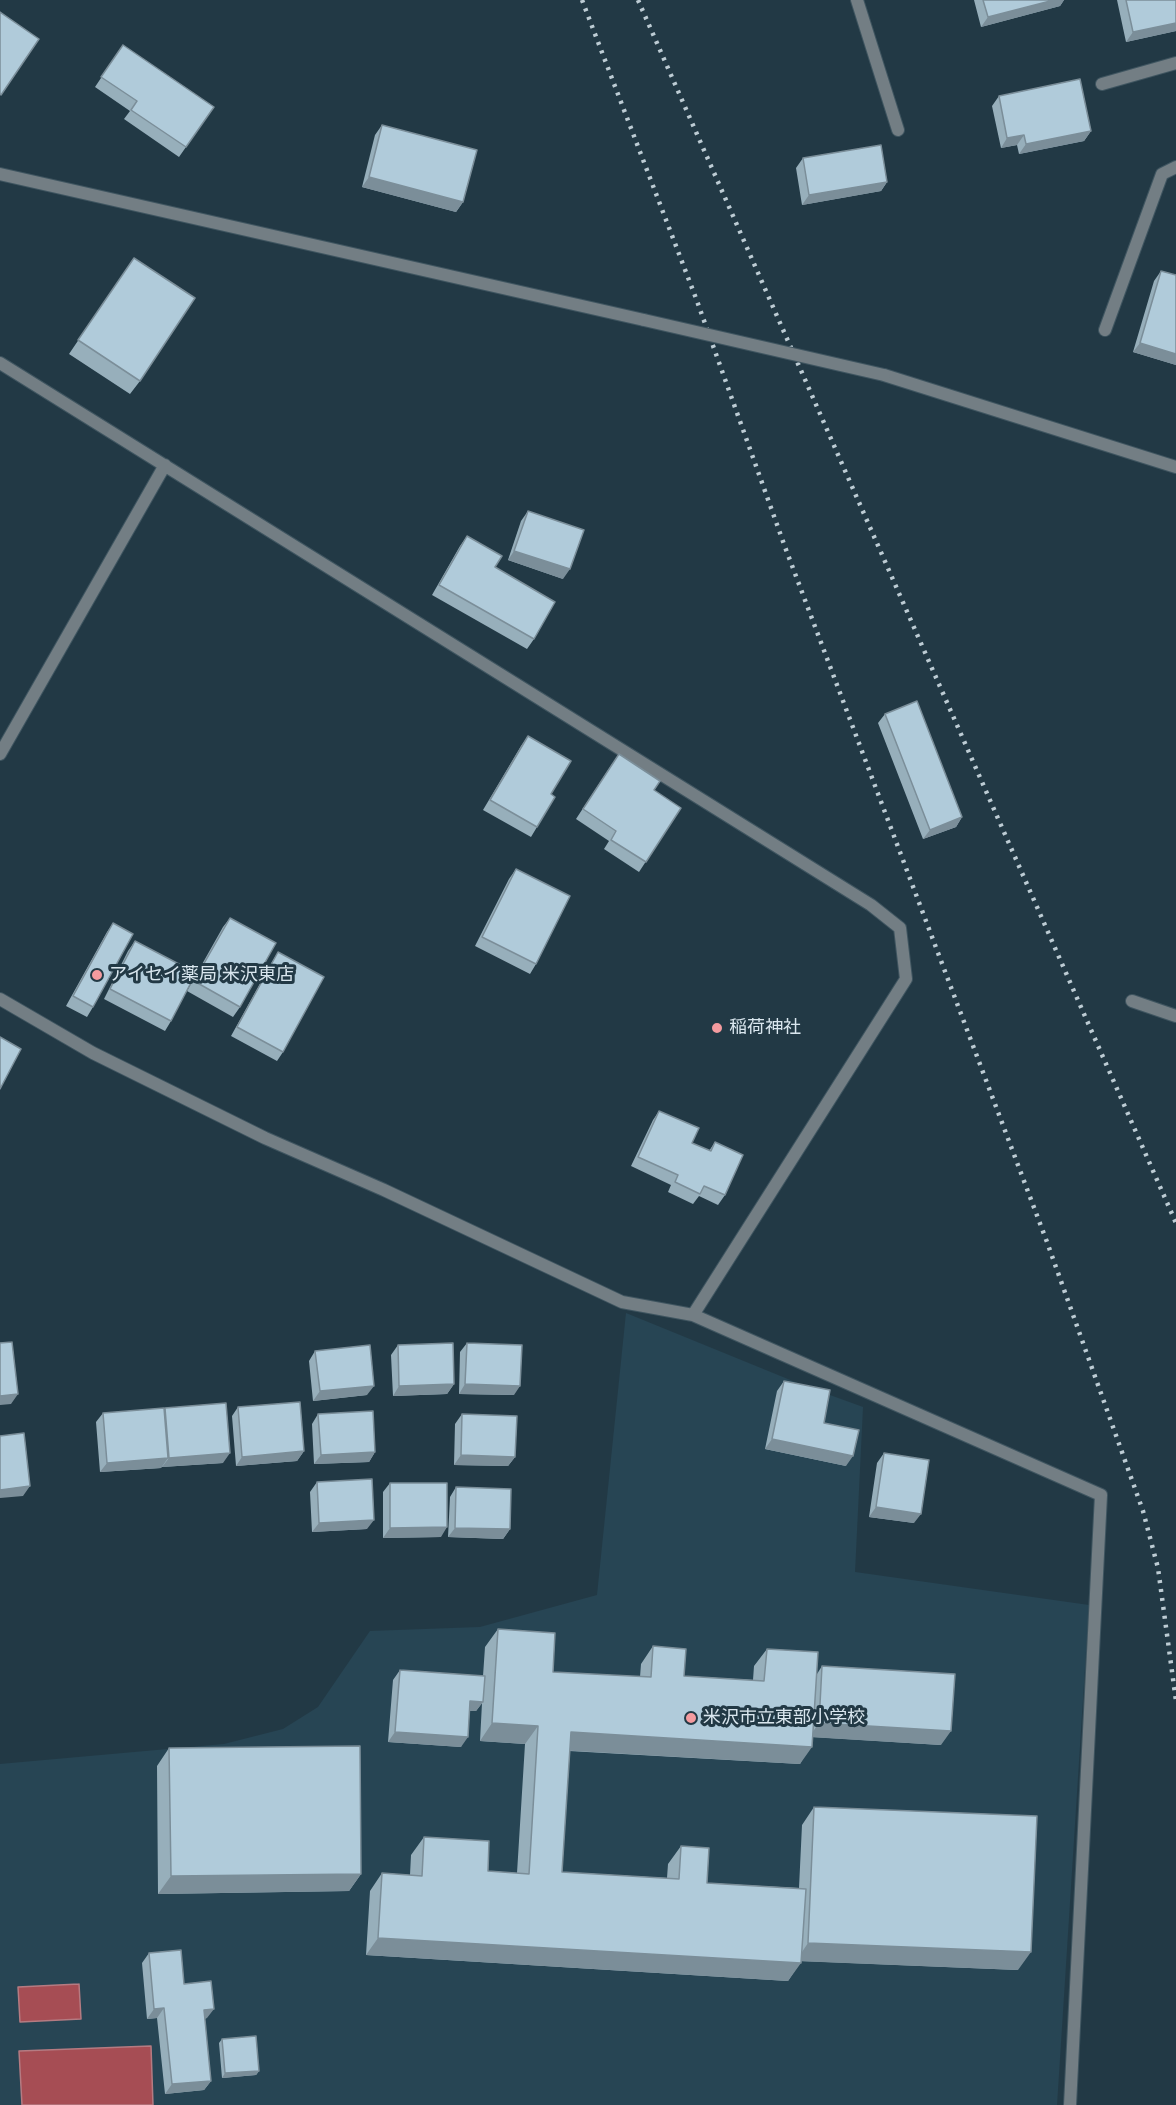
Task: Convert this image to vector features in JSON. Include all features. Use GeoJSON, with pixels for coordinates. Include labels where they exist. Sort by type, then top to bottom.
{"type":"FeatureCollection","features":[{"type":"Feature","properties":{"kind":"street"},"geometry":{"type":"LineString","coordinates":[[857,0],[898,130]]}},
{"type":"Feature","properties":{"kind":"street"},"geometry":{"type":"LineString","coordinates":[[1102,84],[1176,63]]}},
{"type":"Feature","properties":{"kind":"street"},"geometry":{"type":"LineString","coordinates":[[1105,330],[1162,174],[1176,167]]}},
{"type":"Feature","properties":{"kind":"street"},"geometry":{"type":"LineString","coordinates":[[0,174],[884,375],[1176,467]]}},
{"type":"Feature","properties":{"kind":"street"},"geometry":{"type":"LineString","coordinates":[[0,363],[871,905],[900,928],[906,979],[693,1315]]}},
{"type":"Feature","properties":{"kind":"street"},"geometry":{"type":"LineString","coordinates":[[0,754],[165,465]]}},
{"type":"Feature","properties":{"kind":"street"},"geometry":{"type":"LineString","coordinates":[[0,999],[93,1053],[264,1138],[384,1190],[622,1302],[693,1315],[1101,1495],[1070,2105]]}},
{"type":"Feature","properties":{"kind":"street"},"geometry":{"type":"LineString","coordinates":[[1132,1001],[1176,1016]]}},
{"type":"Feature","properties":{"kind":"shaded area","name":"米沢市立東部小学校"},"geometry":{"type":"Polygon","coordinates":[[[626,1313],[805,1386],[863,1407],[855,1572],[1089,1605],[1057,2105],[0,2105],[0,1764],[224,1744],[283,1729],[318,1707],[370,1631],[480,1627],[597,1595],[626,1313]]]}},
{"type":"Feature","properties":{"kind":"shaded area"},"geometry":{"type":"Polygon","coordinates":[[[79,1984],[81,2019],[20,2022],[18,1987],[79,1984]]]}},
{"type":"Feature","properties":{"kind":"shaded area"},"geometry":{"type":"Polygon","coordinates":[[[151,2046],[153,2105],[22,2105],[19,2051],[151,2046]]]}},
{"type":"Feature","properties":{"kind":"building"},"geometry":{"type":"Polygon","coordinates":[[[983,0],[1054,0],[988,17],[983,0]]]}},
{"type":"Feature","properties":{"kind":"building"},"geometry":{"type":"Polygon","coordinates":[[[1126,0],[1176,0],[1176,23],[1133,32],[1126,0]]]}},
{"type":"Feature","properties":{"kind":"building"},"geometry":{"type":"Polygon","coordinates":[[[0,12],[39,39],[1,95],[0,94],[0,12]]]}},
{"type":"Feature","properties":{"kind":"building"},"geometry":{"type":"Polygon","coordinates":[[[123,45],[214,107],[186,147],[131,110],[137,101],[101,77],[123,45]]]}},
{"type":"Feature","properties":{"kind":"building"},"geometry":{"type":"Polygon","coordinates":[[[1080,79],[1091,131],[1026,144],[1024,135],[1007,138],[999,96],[1080,79]]]}},
{"type":"Feature","properties":{"kind":"building"},"geometry":{"type":"Polygon","coordinates":[[[382,125],[477,150],[463,202],[369,177],[382,125]]]}},
{"type":"Feature","properties":{"kind":"building"},"geometry":{"type":"Polygon","coordinates":[[[881,145],[887,182],[809,195],[803,158],[881,145]]]}},
{"type":"Feature","properties":{"kind":"building"},"geometry":{"type":"Polygon","coordinates":[[[134,258],[195,298],[140,381],[78,340],[134,258]]]}},
{"type":"Feature","properties":{"kind":"building"},"geometry":{"type":"Polygon","coordinates":[[[1161,271],[1176,275],[1176,354],[1140,343],[1161,271]]]}},
{"type":"Feature","properties":{"kind":"building"},"geometry":{"type":"Polygon","coordinates":[[[528,511],[584,530],[570,569],[514,551],[528,511]]]}},
{"type":"Feature","properties":{"kind":"building"},"geometry":{"type":"Polygon","coordinates":[[[467,536],[502,556],[495,567],[555,602],[534,639],[439,585],[467,536]]]}},
{"type":"Feature","properties":{"kind":"building"},"geometry":{"type":"Polygon","coordinates":[[[917,701],[962,817],[930,830],[885,714],[917,701]]]}},
{"type":"Feature","properties":{"kind":"building"},"geometry":{"type":"Polygon","coordinates":[[[528,736],[571,761],[551,794],[555,797],[537,827],[490,800],[528,736]]]}},
{"type":"Feature","properties":{"kind":"building"},"geometry":{"type":"Polygon","coordinates":[[[619,754],[660,781],[654,790],[681,808],[646,862],[611,840],[616,831],[583,809],[619,754]]]}},
{"type":"Feature","properties":{"kind":"building"},"geometry":{"type":"Polygon","coordinates":[[[516,869],[570,896],[536,964],[482,937],[516,869]]]}},
{"type":"Feature","properties":{"kind":"building"},"geometry":{"type":"Polygon","coordinates":[[[230,918],[276,943],[240,1007],[194,981],[230,918]]]}},
{"type":"Feature","properties":{"kind":"building","name":"アイセイ薬局 米沢東店"},"geometry":{"type":"Polygon","coordinates":[[[113,923],[133,934],[93,1007],[73,996],[113,923]]]}},
{"type":"Feature","properties":{"kind":"building"},"geometry":{"type":"Polygon","coordinates":[[[135,941],[196,973],[171,1021],[110,989],[135,941]]]}},
{"type":"Feature","properties":{"kind":"building"},"geometry":{"type":"Polygon","coordinates":[[[278,952],[324,977],[283,1052],[237,1027],[278,952]]]}},
{"type":"Feature","properties":{"kind":"building"},"geometry":{"type":"Polygon","coordinates":[[[0,1037],[21,1049],[0,1089],[0,1037]]]}},
{"type":"Feature","properties":{"kind":"building"},"geometry":{"type":"Polygon","coordinates":[[[659,1111],[699,1128],[692,1143],[711,1151],[715,1142],[743,1155],[725,1195],[704,1186],[700,1194],[675,1182],[678,1175],[638,1157],[659,1111]]]}},
{"type":"Feature","properties":{"kind":"building"},"geometry":{"type":"Polygon","coordinates":[[[12,1342],[18,1394],[0,1396],[0,1343],[12,1342]]]}},
{"type":"Feature","properties":{"kind":"building"},"geometry":{"type":"Polygon","coordinates":[[[453,1343],[454,1384],[399,1386],[398,1345],[453,1343]]]}},
{"type":"Feature","properties":{"kind":"building"},"geometry":{"type":"Polygon","coordinates":[[[467,1343],[522,1345],[520,1386],[465,1384],[467,1343]]]}},
{"type":"Feature","properties":{"kind":"building"},"geometry":{"type":"Polygon","coordinates":[[[370,1345],[374,1386],[320,1391],[315,1351],[370,1345]]]}},
{"type":"Feature","properties":{"kind":"building"},"geometry":{"type":"Polygon","coordinates":[[[784,1381],[830,1390],[824,1423],[859,1430],[853,1456],[772,1439],[784,1381]]]}},
{"type":"Feature","properties":{"kind":"building"},"geometry":{"type":"Polygon","coordinates":[[[300,1402],[304,1451],[242,1457],[238,1407],[300,1402]]]}},
{"type":"Feature","properties":{"kind":"building"},"geometry":{"type":"Polygon","coordinates":[[[226,1403],[230,1453],[169,1458],[165,1408],[226,1403]]]}},
{"type":"Feature","properties":{"kind":"building"},"geometry":{"type":"Polygon","coordinates":[[[164,1408],[168,1458],[107,1463],[103,1413],[164,1408]]]}},
{"type":"Feature","properties":{"kind":"building"},"geometry":{"type":"Polygon","coordinates":[[[373,1411],[375,1452],[321,1455],[318,1414],[373,1411]]]}},
{"type":"Feature","properties":{"kind":"building"},"geometry":{"type":"Polygon","coordinates":[[[462,1414],[517,1416],[515,1457],[461,1455],[462,1414]]]}},
{"type":"Feature","properties":{"kind":"building"},"geometry":{"type":"Polygon","coordinates":[[[24,1433],[30,1486],[0,1490],[0,1436],[24,1433]]]}},
{"type":"Feature","properties":{"kind":"building"},"geometry":{"type":"Polygon","coordinates":[[[884,1453],[929,1460],[921,1514],[876,1507],[884,1453]]]}},
{"type":"Feature","properties":{"kind":"building"},"geometry":{"type":"Polygon","coordinates":[[[372,1479],[374,1520],[319,1523],[317,1482],[372,1479]]]}},
{"type":"Feature","properties":{"kind":"building"},"geometry":{"type":"Polygon","coordinates":[[[390,1483],[447,1483],[447,1527],[390,1528],[390,1483]]]}},
{"type":"Feature","properties":{"kind":"building"},"geometry":{"type":"Polygon","coordinates":[[[456,1487],[511,1489],[510,1529],[455,1528],[456,1487]]]}},
{"type":"Feature","properties":{"kind":"building"},"geometry":{"type":"Polygon","coordinates":[[[498,1629],[555,1633],[553,1672],[651,1677],[653,1646],[686,1649],[684,1676],[764,1681],[767,1649],[818,1652],[812,1747],[571,1732],[562,1872],[679,1879],[681,1846],[709,1848],[707,1883],[806,1889],[801,1963],[378,1938],[382,1873],[422,1876],[424,1837],[489,1841],[488,1871],[529,1874],[538,1726],[492,1723],[498,1629]]]}},
{"type":"Feature","properties":{"kind":"building"},"geometry":{"type":"Polygon","coordinates":[[[822,1666],[955,1674],[951,1731],[819,1723],[822,1666]]]}},
{"type":"Feature","properties":{"kind":"building"},"geometry":{"type":"Polygon","coordinates":[[[400,1670],[485,1676],[483,1702],[470,1701],[468,1737],[395,1732],[400,1670]]]}},
{"type":"Feature","properties":{"kind":"building"},"geometry":{"type":"Polygon","coordinates":[[[360,1746],[361,1874],[171,1876],[169,1748],[360,1746]]]}},
{"type":"Feature","properties":{"kind":"building"},"geometry":{"type":"Polygon","coordinates":[[[814,1807],[1037,1816],[1031,1952],[808,1943],[814,1807]]]}},
{"type":"Feature","properties":{"kind":"building"},"geometry":{"type":"Polygon","coordinates":[[[181,1950],[184,1984],[211,1981],[214,2009],[204,2010],[211,2081],[172,2084],[164,2008],[154,2009],[149,1953],[181,1950]]]}},
{"type":"Feature","properties":{"kind":"building"},"geometry":{"type":"Polygon","coordinates":[[[256,2036],[259,2071],[225,2073],[222,2039],[256,2036]]]}},
{"type":"Feature","properties":{"kind":"railway"},"geometry":{"type":"LineString","coordinates":[[582,0],[697,301],[785,547],[1047,1242],[1143,1511],[1158,1568],[1176,1701]]}},
{"type":"Feature","properties":{"kind":"railway"},"geometry":{"type":"LineString","coordinates":[[638,0],[1176,1223]]}},
{"type":"Feature","properties":{"kind":"place","name":"アイセイ薬局 米沢東店"},"geometry":{"type":"Point","coordinates":[97,975]}},
{"type":"Feature","properties":{"kind":"place","name":"稲荷神社"},"geometry":{"type":"Point","coordinates":[717,1028]}},
{"type":"Feature","properties":{"kind":"place","name":"米沢市立東部小学校"},"geometry":{"type":"Point","coordinates":[691,1718]}}]}
